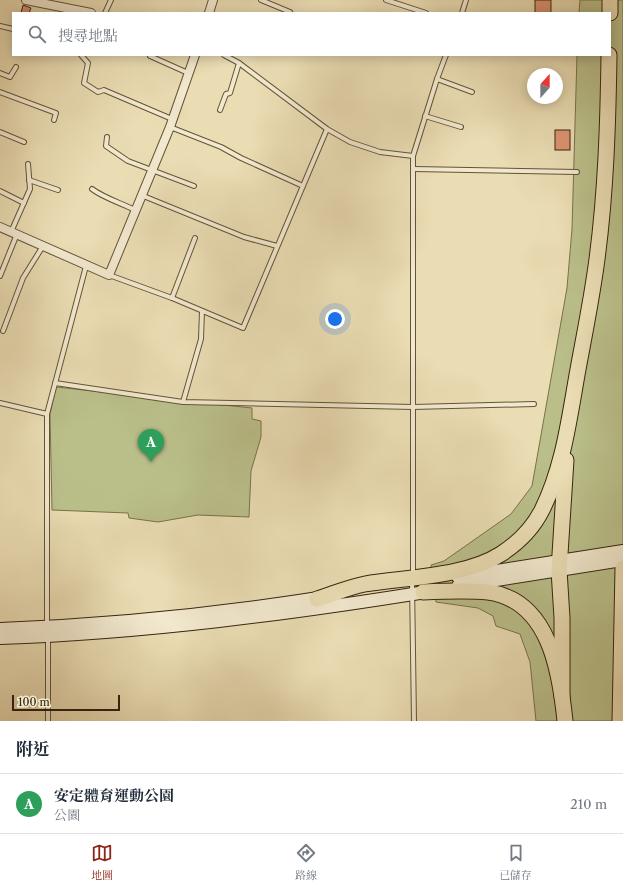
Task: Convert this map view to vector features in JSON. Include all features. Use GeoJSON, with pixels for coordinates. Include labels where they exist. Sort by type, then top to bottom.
{"type":"FeatureCollection","features":[{"type":"Feature","properties":{"kind":"highway"},"geometry":{"type":"LineString","coordinates":[[415,587],[452,571],[484,562],[500,554],[517,541],[532,526],[552,488],[568,428],[597,259],[608,128],[609,56]]}},
{"type":"Feature","properties":{"kind":"highway"},"geometry":{"type":"LineString","coordinates":[[565,721],[562,697],[559,565],[568,428]]}},
{"type":"Feature","properties":{"kind":"highway"},"geometry":{"type":"LineString","coordinates":[[620,721],[623,568]]}},
{"type":"Feature","properties":{"kind":"highway"},"geometry":{"type":"LineString","coordinates":[[317,598],[363,585],[489,592],[515,602],[539,624],[546,636],[562,697]]}},
{"type":"Feature","properties":{"kind":"main road"},"geometry":{"type":"LineString","coordinates":[[0,628],[48,632],[222,621],[415,587],[559,565],[623,551]]}},
{"type":"Feature","properties":{"kind":"main road"},"geometry":{"type":"LineString","coordinates":[[559,565],[623,560]]}},
{"type":"Feature","properties":{"kind":"main road"},"geometry":{"type":"LineString","coordinates":[[0,638],[223,612],[317,598]]}},
{"type":"Feature","properties":{"kind":"street"},"geometry":{"type":"LineString","coordinates":[[30,0],[86,12]]}},
{"type":"Feature","properties":{"kind":"street"},"geometry":{"type":"LineString","coordinates":[[209,12],[213,0]]}},
{"type":"Feature","properties":{"kind":"street"},"geometry":{"type":"LineString","coordinates":[[0,227],[109,275],[171,123],[195,56]]}},
{"type":"Feature","properties":{"kind":"lane"},"geometry":{"type":"LineString","coordinates":[[105,12],[111,0]]}},
{"type":"Feature","properties":{"kind":"lane"},"geometry":{"type":"LineString","coordinates":[[261,0],[290,12]]}},
{"type":"Feature","properties":{"kind":"lane"},"geometry":{"type":"LineString","coordinates":[[386,0],[423,12]]}},
{"type":"Feature","properties":{"kind":"lane"},"geometry":{"type":"LineString","coordinates":[[462,12],[466,0]]}},
{"type":"Feature","properties":{"kind":"lane"},"geometry":{"type":"LineString","coordinates":[[0,26],[12,29]]}},
{"type":"Feature","properties":{"kind":"lane"},"geometry":{"type":"LineString","coordinates":[[82,56],[88,63],[84,83],[98,92],[104,90],[241,158],[303,186]]}},
{"type":"Feature","properties":{"kind":"lane"},"geometry":{"type":"LineString","coordinates":[[150,56],[188,73]]}},
{"type":"Feature","properties":{"kind":"lane"},"geometry":{"type":"LineString","coordinates":[[226,56],[239,63],[327,129],[350,142],[380,152],[413,156]]}},
{"type":"Feature","properties":{"kind":"lane"},"geometry":{"type":"LineString","coordinates":[[414,721],[415,587],[413,156],[446,56]]}},
{"type":"Feature","properties":{"kind":"lane"},"geometry":{"type":"LineString","coordinates":[[220,110],[226,94],[230,93],[239,63]]}},
{"type":"Feature","properties":{"kind":"lane"},"geometry":{"type":"LineString","coordinates":[[0,73],[10,77],[16,67]]}},
{"type":"Feature","properties":{"kind":"lane"},"geometry":{"type":"LineString","coordinates":[[437,79],[472,92]]}},
{"type":"Feature","properties":{"kind":"lane"},"geometry":{"type":"LineString","coordinates":[[0,92],[56,114],[54,120]]}},
{"type":"Feature","properties":{"kind":"lane"},"geometry":{"type":"LineString","coordinates":[[425,116],[461,128]]}},
{"type":"Feature","properties":{"kind":"lane"},"geometry":{"type":"LineString","coordinates":[[109,275],[172,298],[243,328],[327,129]]}},
{"type":"Feature","properties":{"kind":"lane"},"geometry":{"type":"LineString","coordinates":[[0,132],[24,142]]}},
{"type":"Feature","properties":{"kind":"lane"},"geometry":{"type":"LineString","coordinates":[[106,137],[106,146],[128,161],[194,186]]}},
{"type":"Feature","properties":{"kind":"lane"},"geometry":{"type":"LineString","coordinates":[[0,276],[30,189],[28,164]]}},
{"type":"Feature","properties":{"kind":"lane"},"geometry":{"type":"LineString","coordinates":[[414,169],[577,172]]}},
{"type":"Feature","properties":{"kind":"lane"},"geometry":{"type":"LineString","coordinates":[[30,180],[58,190]]}},
{"type":"Feature","properties":{"kind":"lane"},"geometry":{"type":"LineString","coordinates":[[92,189],[103,197],[110,198],[135,210]]}},
{"type":"Feature","properties":{"kind":"lane"},"geometry":{"type":"LineString","coordinates":[[0,191],[24,203]]}},
{"type":"Feature","properties":{"kind":"lane"},"geometry":{"type":"LineString","coordinates":[[141,195],[244,237],[277,246]]}},
{"type":"Feature","properties":{"kind":"lane"},"geometry":{"type":"LineString","coordinates":[[172,298],[195,238]]}},
{"type":"Feature","properties":{"kind":"lane"},"geometry":{"type":"LineString","coordinates":[[3,331],[23,278],[43,246]]}},
{"type":"Feature","properties":{"kind":"lane"},"geometry":{"type":"LineString","coordinates":[[48,721],[47,414],[86,266]]}},
{"type":"Feature","properties":{"kind":"lane"},"geometry":{"type":"LineString","coordinates":[[183,402],[201,339],[202,311]]}},
{"type":"Feature","properties":{"kind":"lane"},"geometry":{"type":"LineString","coordinates":[[55,383],[183,402],[413,407],[534,404]]}},
{"type":"Feature","properties":{"kind":"lane"},"geometry":{"type":"LineString","coordinates":[[0,403],[47,414]]}},
{"type":"Feature","properties":{"kind":"green space"},"geometry":{"type":"Polygon","coordinates":[[[580,0],[623,0],[623,721],[536,721],[530,662],[520,634],[496,626],[493,616],[478,608],[436,602],[431,565],[444,561],[511,514],[532,486],[567,288],[572,229],[577,56],[611,56],[611,12],[579,12],[580,0]]]}},
{"type":"Feature","properties":{"kind":"green space"},"geometry":{"type":"Polygon","coordinates":[[[56,387],[252,408],[252,419],[261,421],[261,437],[251,471],[249,517],[198,515],[158,522],[129,518],[128,513],[52,510],[50,414],[56,387]]]}},
{"type":"Feature","properties":{"kind":"building"},"geometry":{"type":"Polygon","coordinates":[[[535,0],[551,0],[551,12],[535,12],[535,0]]]}},
{"type":"Feature","properties":{"kind":"building"},"geometry":{"type":"Polygon","coordinates":[[[23,5],[31,8],[29,12],[21,12],[23,5]]]}},
{"type":"Feature","properties":{"kind":"building"},"geometry":{"type":"Polygon","coordinates":[[[555,130],[570,130],[570,150],[555,150],[555,130]]]}},
{"type":"Feature","properties":{"kind":"place","name":"安定體育運動公園"},"geometry":{"type":"Point","coordinates":[151,462]}}]}
